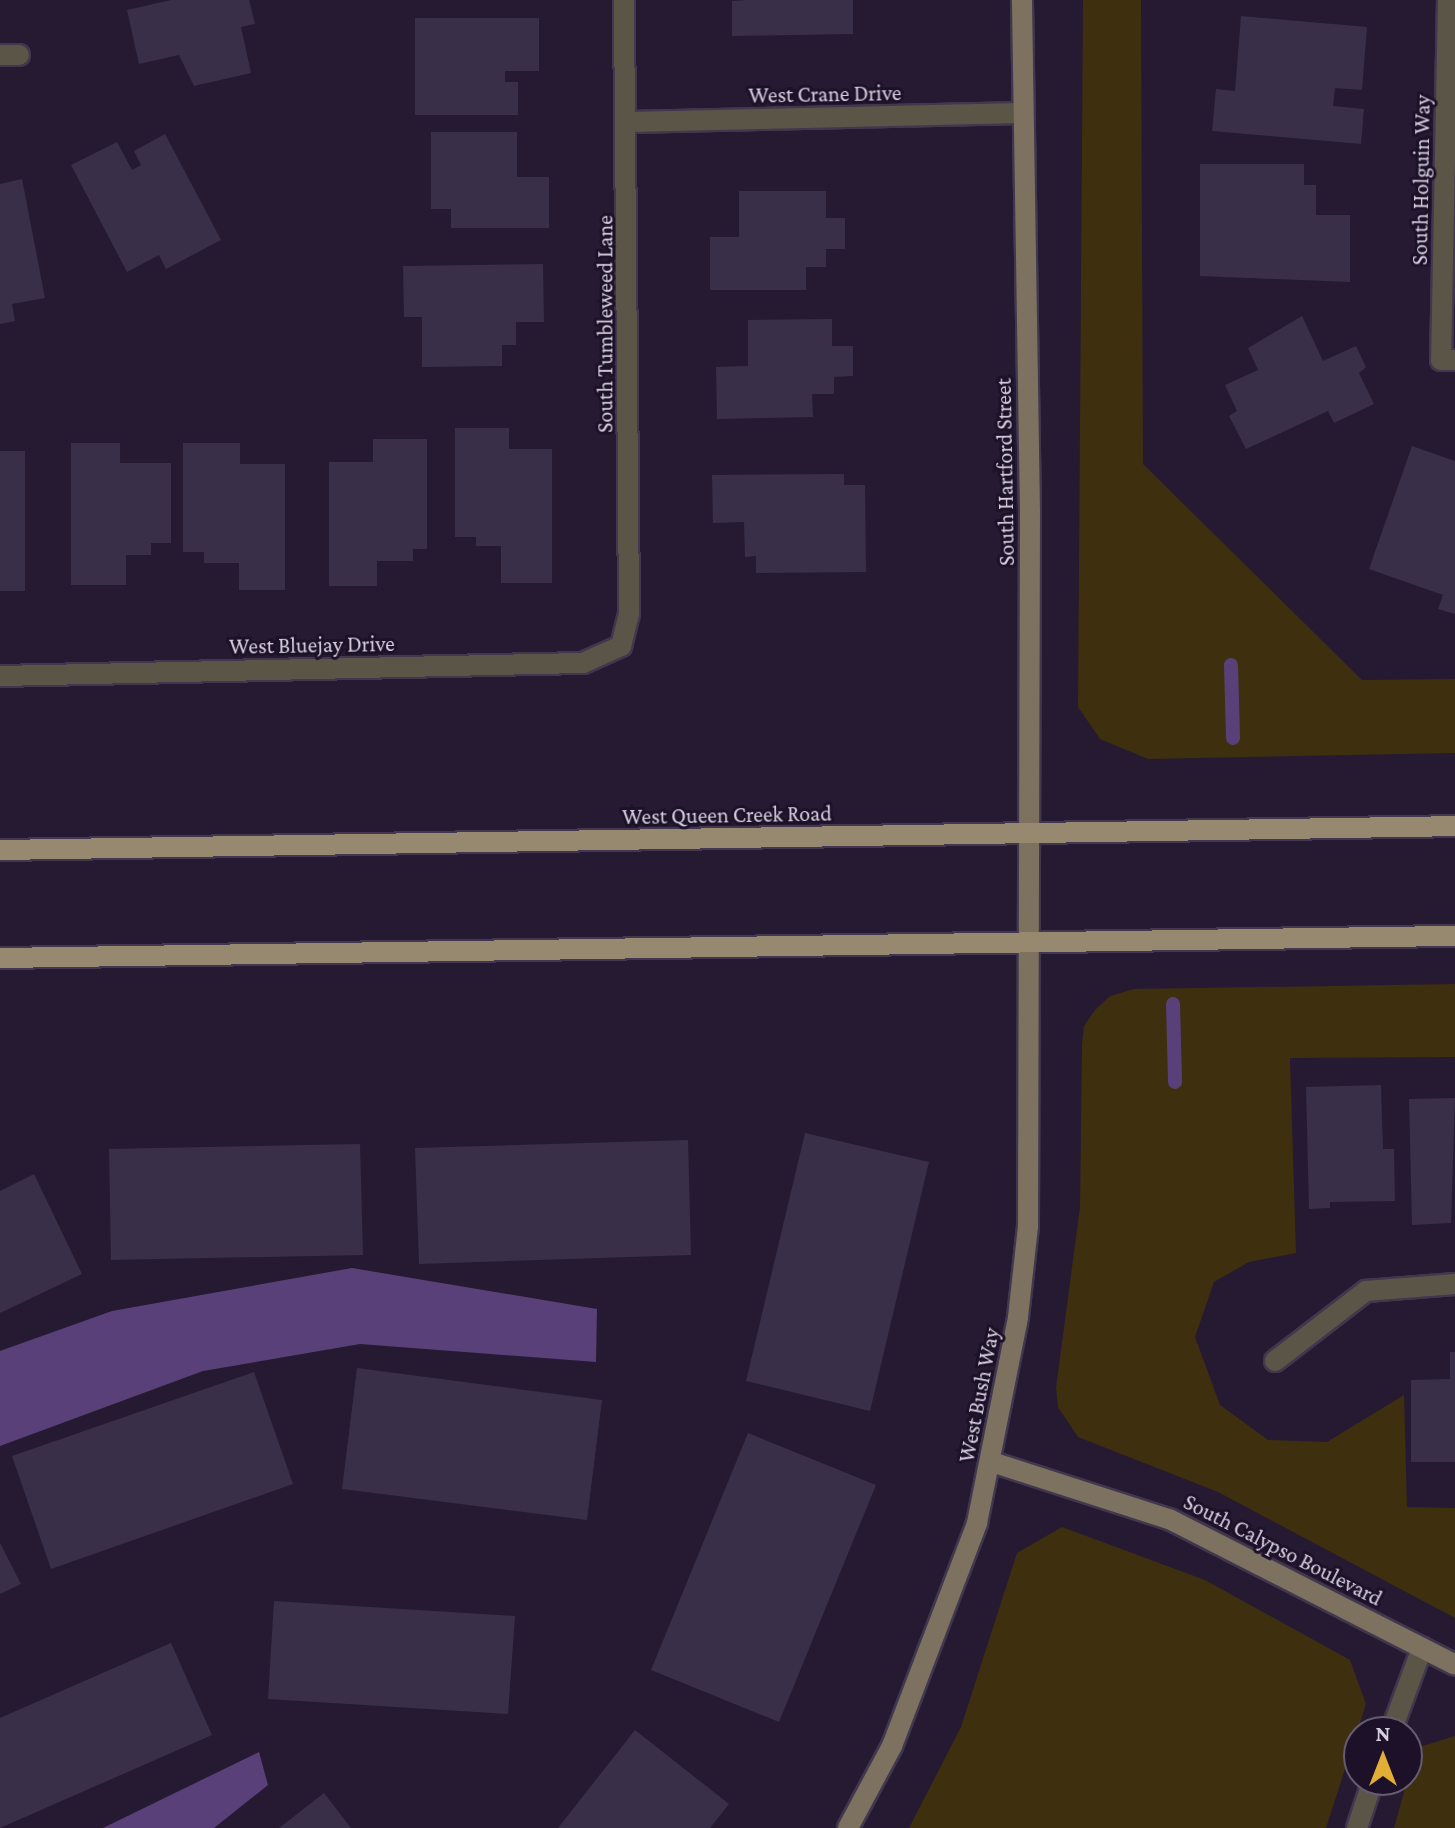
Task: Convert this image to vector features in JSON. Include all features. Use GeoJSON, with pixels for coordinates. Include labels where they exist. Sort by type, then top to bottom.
{"type":"FeatureCollection","features":[{"type":"Feature","properties":{"kind":"main road","name":"West Queen Creek Road"},"geometry":{"type":"LineString","coordinates":[[0,850],[1455,826]]}},
{"type":"Feature","properties":{"kind":"main road"},"geometry":{"type":"LineString","coordinates":[[0,958],[1455,936]]}},
{"type":"Feature","properties":{"kind":"street","name":"South Tumbleweed Lane"},"geometry":{"type":"LineString","coordinates":[[621,646],[629,614],[629,122],[624,0]]}},
{"type":"Feature","properties":{"kind":"street","name":"South Hartford Street"},"geometry":{"type":"LineString","coordinates":[[1022,0],[1031,944]]}},
{"type":"Feature","properties":{"kind":"street","name":"South Holguin Way"},"geometry":{"type":"LineString","coordinates":[[1448,0],[1448,360]]}},
{"type":"Feature","properties":{"kind":"street","name":"West Crane Drive"},"geometry":{"type":"LineString","coordinates":[[629,122],[1022,113]]}},
{"type":"Feature","properties":{"kind":"street","name":"West Bluejay Drive"},"geometry":{"type":"LineString","coordinates":[[0,676],[583,663],[621,646]]}},
{"type":"Feature","properties":{"kind":"street","name":"West Bush Way"},"geometry":{"type":"LineString","coordinates":[[848,1828],[917,1687],[973,1535],[992,1462],[1028,1227],[1031,944]]}},
{"type":"Feature","properties":{"kind":"street"},"geometry":{"type":"LineString","coordinates":[[1275,1361],[1366,1291],[1455,1284]]}},
{"type":"Feature","properties":{"kind":"street","name":"South Calypso Boulevard"},"geometry":{"type":"LineString","coordinates":[[992,1462],[1169,1519],[1265,1563],[1455,1665]]}},
{"type":"Feature","properties":{"kind":"street"},"geometry":{"type":"LineString","coordinates":[[1397,1716],[1422,1648]]}},
{"type":"Feature","properties":{"kind":"street"},"geometry":{"type":"LineString","coordinates":[[1357,1828],[1368,1796]]}},
{"type":"Feature","properties":{"kind":"shaded area"},"geometry":{"type":"Polygon","coordinates":[[[1083,0],[1141,0],[1143,464],[1362,680],[1455,679],[1455,753],[1148,759],[1100,739],[1078,707],[1083,0]]]}},
{"type":"Feature","properties":{"kind":"shaded area"},"geometry":{"type":"Polygon","coordinates":[[[1455,984],[1455,1057],[1290,1058],[1296,1253],[1249,1262],[1214,1282],[1195,1337],[1220,1405],[1268,1440],[1327,1442],[1404,1395],[1407,1507],[1455,1508],[1455,1618],[1218,1492],[1078,1437],[1058,1407],[1056,1388],[1080,1207],[1082,1044],[1084,1026],[1095,1010],[1110,996],[1134,989],[1455,984]]]}},
{"type":"Feature","properties":{"kind":"shaded area"},"geometry":{"type":"Polygon","coordinates":[[[352,1268],[597,1309],[596,1362],[360,1344],[203,1371],[0,1446],[0,1351],[112,1311],[352,1268]]]}},
{"type":"Feature","properties":{"kind":"shaded area"},"geometry":{"type":"Polygon","coordinates":[[[1062,1527],[1205,1580],[1350,1660],[1366,1704],[1362,1716],[1343,1716],[1343,1775],[1326,1828],[909,1828],[961,1727],[1017,1553],[1062,1527]]]}},
{"type":"Feature","properties":{"kind":"shaded area"},"geometry":{"type":"Polygon","coordinates":[[[1455,1736],[1455,1828],[1394,1828],[1403,1796],[1423,1796],[1423,1746],[1455,1736]]]}},
{"type":"Feature","properties":{"kind":"shaded area"},"geometry":{"type":"Polygon","coordinates":[[[259,1752],[268,1785],[214,1828],[103,1828],[259,1752]]]}},
{"type":"Feature","properties":{"kind":"building"},"geometry":{"type":"Polygon","coordinates":[[[171,0],[249,0],[255,24],[241,27],[251,73],[194,86],[179,55],[139,64],[127,10],[171,0]]]}},
{"type":"Feature","properties":{"kind":"building"},"geometry":{"type":"Polygon","coordinates":[[[853,0],[853,34],[732,36],[732,1],[853,0]]]}},
{"type":"Feature","properties":{"kind":"building"},"geometry":{"type":"Polygon","coordinates":[[[1241,16],[1367,27],[1362,90],[1335,88],[1333,106],[1364,109],[1361,144],[1212,131],[1216,89],[1235,91],[1241,16]]]}},
{"type":"Feature","properties":{"kind":"building"},"geometry":{"type":"Polygon","coordinates":[[[415,18],[539,18],[539,71],[505,71],[505,82],[518,82],[518,115],[415,115],[415,18]]]}},
{"type":"Feature","properties":{"kind":"building"},"geometry":{"type":"Polygon","coordinates":[[[431,132],[517,132],[517,177],[549,177],[549,228],[451,228],[451,209],[431,209],[431,132]]]}},
{"type":"Feature","properties":{"kind":"building"},"geometry":{"type":"Polygon","coordinates":[[[165,134],[221,240],[166,269],[159,255],[127,272],[71,165],[117,142],[132,170],[141,165],[134,151],[165,134]]]}},
{"type":"Feature","properties":{"kind":"building"},"geometry":{"type":"Polygon","coordinates":[[[1200,164],[1304,164],[1304,185],[1316,185],[1316,215],[1350,215],[1350,282],[1200,276],[1200,164]]]}},
{"type":"Feature","properties":{"kind":"building"},"geometry":{"type":"Polygon","coordinates":[[[22,179],[45,298],[12,304],[15,321],[0,324],[0,184],[22,179]]]}},
{"type":"Feature","properties":{"kind":"building"},"geometry":{"type":"Polygon","coordinates":[[[739,191],[826,191],[826,218],[845,218],[845,249],[826,249],[826,267],[806,267],[806,290],[710,290],[710,237],[739,237],[739,191]]]}},
{"type":"Feature","properties":{"kind":"building"},"geometry":{"type":"Polygon","coordinates":[[[543,264],[544,322],[516,322],[516,345],[502,345],[502,366],[422,367],[422,317],[404,317],[403,266],[543,264]]]}},
{"type":"Feature","properties":{"kind":"building"},"geometry":{"type":"Polygon","coordinates":[[[1302,316],[1323,361],[1356,346],[1366,367],[1359,373],[1374,404],[1334,423],[1328,411],[1246,449],[1229,416],[1237,411],[1225,385],[1258,370],[1248,348],[1302,316]]]}},
{"type":"Feature","properties":{"kind":"building"},"geometry":{"type":"Polygon","coordinates":[[[832,319],[832,346],[853,346],[853,376],[834,377],[834,394],[812,394],[813,417],[717,419],[716,367],[748,366],[748,320],[832,319]]]}},
{"type":"Feature","properties":{"kind":"building"},"geometry":{"type":"Polygon","coordinates":[[[455,428],[509,428],[509,449],[552,449],[552,583],[501,583],[501,546],[476,546],[476,537],[455,537],[455,428]]]}},
{"type":"Feature","properties":{"kind":"building"},"geometry":{"type":"Polygon","coordinates":[[[373,439],[427,439],[427,549],[413,549],[413,561],[377,561],[377,586],[329,586],[329,462],[373,462],[373,439]]]}},
{"type":"Feature","properties":{"kind":"building"},"geometry":{"type":"Polygon","coordinates":[[[71,443],[120,443],[120,463],[171,463],[171,543],[151,543],[151,555],[126,555],[126,585],[71,585],[71,443]]]}},
{"type":"Feature","properties":{"kind":"building"},"geometry":{"type":"Polygon","coordinates":[[[183,443],[240,443],[240,464],[285,464],[285,590],[239,590],[239,563],[204,563],[204,552],[183,552],[183,443]]]}},
{"type":"Feature","properties":{"kind":"building"},"geometry":{"type":"Polygon","coordinates":[[[1412,446],[1455,461],[1455,614],[1438,609],[1443,595],[1369,569],[1412,446]]]}},
{"type":"Feature","properties":{"kind":"building"},"geometry":{"type":"Polygon","coordinates":[[[0,451],[25,451],[25,591],[0,591],[0,451]]]}},
{"type":"Feature","properties":{"kind":"building"},"geometry":{"type":"Polygon","coordinates":[[[844,474],[844,485],[865,485],[866,572],[756,573],[756,556],[745,557],[744,522],[713,523],[712,475],[844,474]]]}},
{"type":"Feature","properties":{"kind":"building"},"geometry":{"type":"Polygon","coordinates":[[[1381,1085],[1383,1149],[1394,1149],[1395,1201],[1330,1202],[1330,1208],[1309,1209],[1306,1087],[1381,1085]]]}},
{"type":"Feature","properties":{"kind":"building"},"geometry":{"type":"Polygon","coordinates":[[[1455,1098],[1451,1223],[1412,1225],[1409,1099],[1455,1098]]]}},
{"type":"Feature","properties":{"kind":"building"},"geometry":{"type":"Polygon","coordinates":[[[805,1133],[929,1162],[870,1411],[746,1381],[805,1133]]]}},
{"type":"Feature","properties":{"kind":"building"},"geometry":{"type":"Polygon","coordinates":[[[688,1140],[691,1255],[419,1264],[415,1148],[688,1140]]]}},
{"type":"Feature","properties":{"kind":"building"},"geometry":{"type":"Polygon","coordinates":[[[360,1144],[363,1255],[111,1260],[109,1149],[360,1144]]]}},
{"type":"Feature","properties":{"kind":"building"},"geometry":{"type":"Polygon","coordinates":[[[34,1174],[82,1274],[0,1313],[0,1191],[34,1174]]]}},
{"type":"Feature","properties":{"kind":"building"},"geometry":{"type":"Polygon","coordinates":[[[1450,1352],[1455,1352],[1455,1462],[1411,1462],[1411,1380],[1450,1379],[1450,1352]]]}},
{"type":"Feature","properties":{"kind":"building"},"geometry":{"type":"Polygon","coordinates":[[[357,1368],[602,1400],[587,1520],[342,1489],[357,1368]]]}},
{"type":"Feature","properties":{"kind":"building"},"geometry":{"type":"Polygon","coordinates":[[[254,1372],[293,1484],[51,1569],[12,1456],[254,1372]]]}},
{"type":"Feature","properties":{"kind":"building"},"geometry":{"type":"Polygon","coordinates":[[[748,1433],[876,1485],[779,1722],[651,1670],[748,1433]]]}},
{"type":"Feature","properties":{"kind":"building"},"geometry":{"type":"Polygon","coordinates":[[[0,1543],[21,1584],[0,1594],[0,1543]]]}},
{"type":"Feature","properties":{"kind":"building"},"geometry":{"type":"Polygon","coordinates":[[[274,1601],[515,1616],[508,1714],[268,1699],[274,1601]]]}},
{"type":"Feature","properties":{"kind":"building"},"geometry":{"type":"Polygon","coordinates":[[[171,1643],[212,1735],[0,1828],[0,1718],[171,1643]]]}},
{"type":"Feature","properties":{"kind":"building"},"geometry":{"type":"Polygon","coordinates":[[[635,1730],[729,1804],[710,1828],[558,1828],[635,1730]]]}},
{"type":"Feature","properties":{"kind":"building"},"geometry":{"type":"Polygon","coordinates":[[[324,1793],[351,1828],[279,1828],[324,1793]]]}},
{"type":"Feature","properties":{"kind":"waterway"},"geometry":{"type":"LineString","coordinates":[[1231,665],[1233,738]]}},
{"type":"Feature","properties":{"kind":"waterway"},"geometry":{"type":"LineString","coordinates":[[1173,1004],[1175,1082]]}}]}
